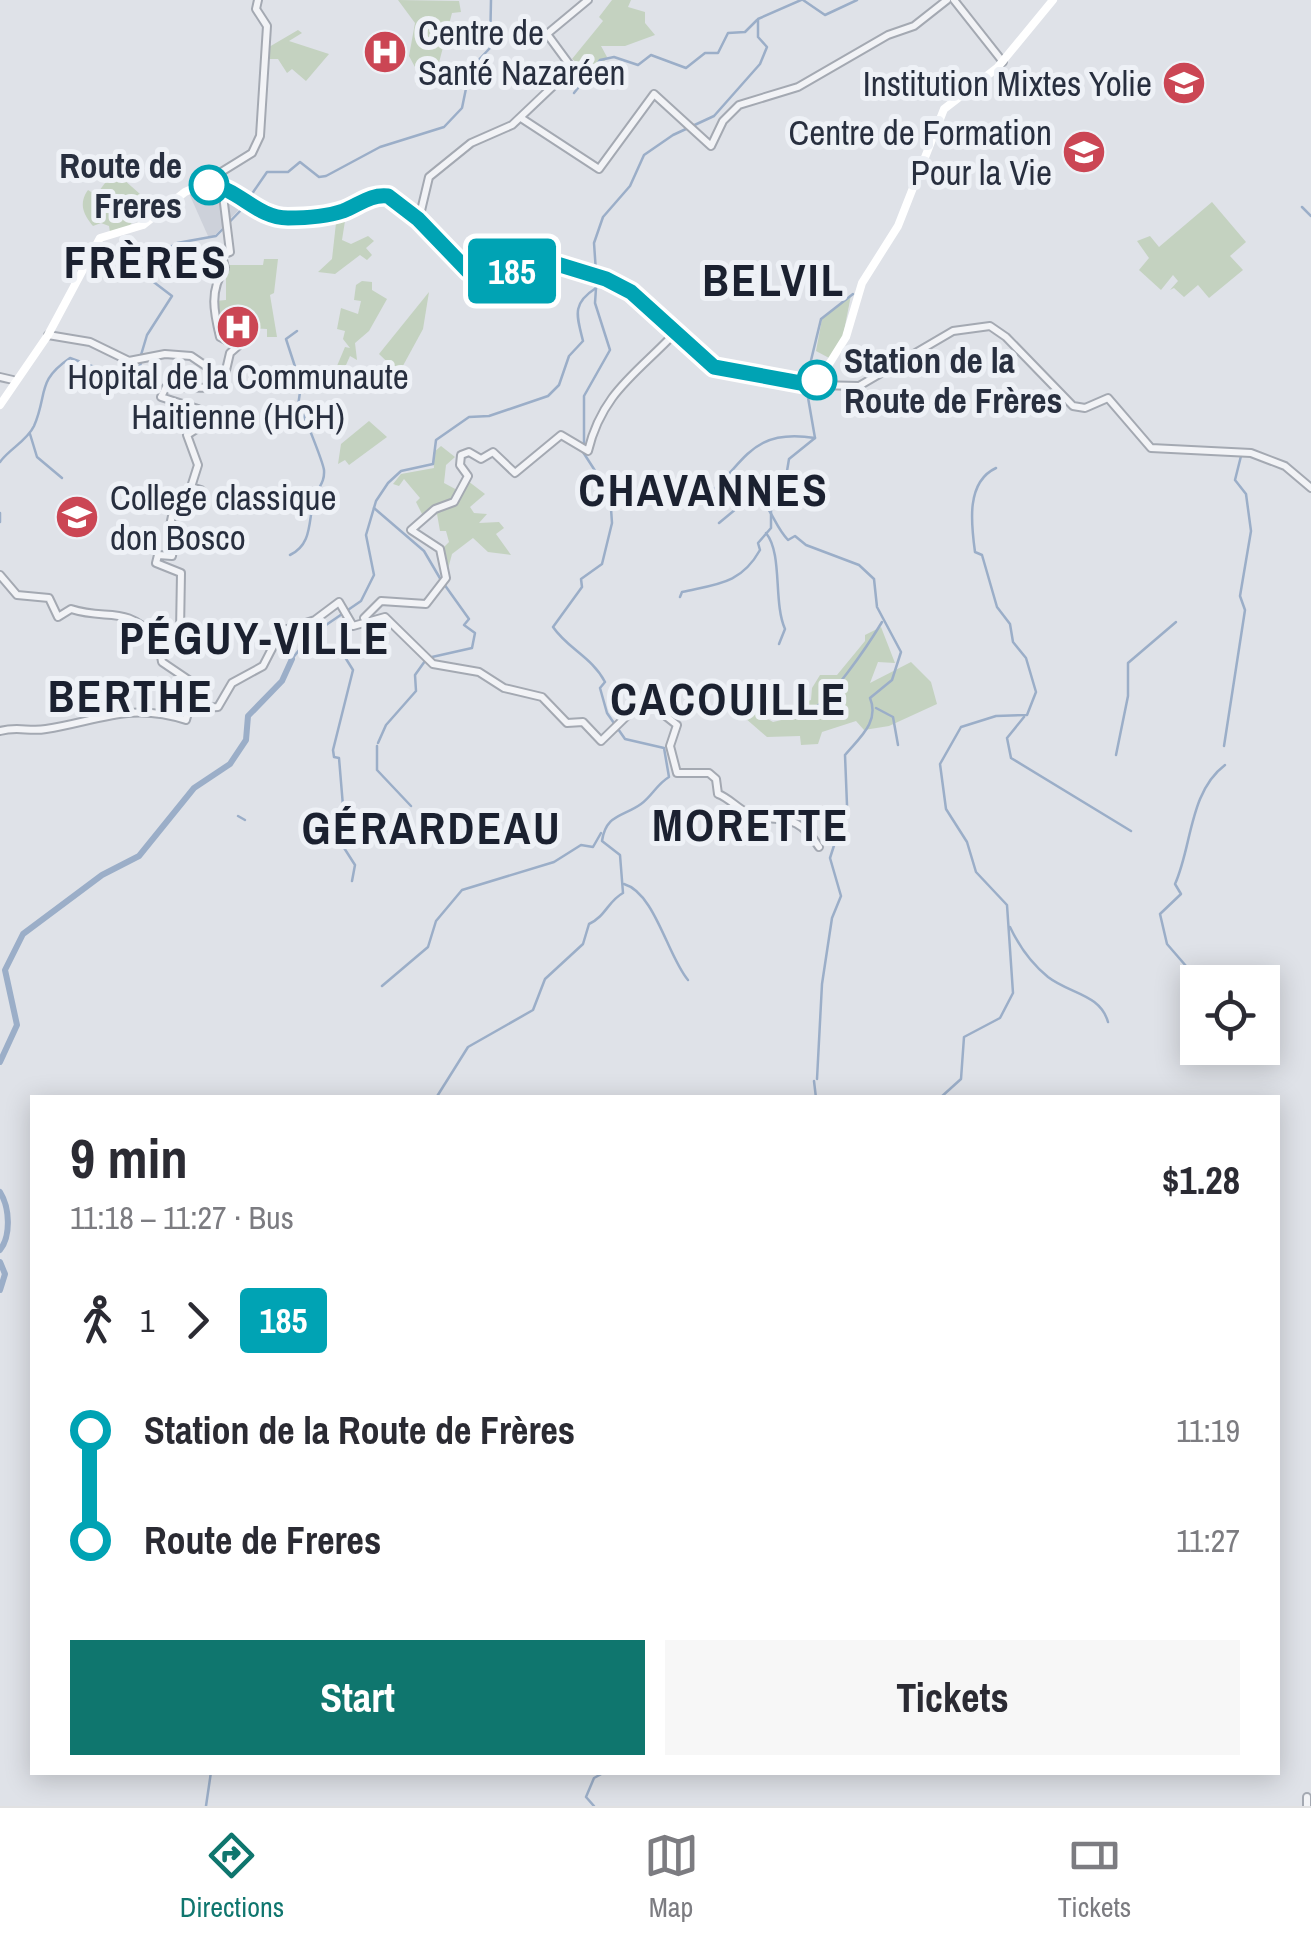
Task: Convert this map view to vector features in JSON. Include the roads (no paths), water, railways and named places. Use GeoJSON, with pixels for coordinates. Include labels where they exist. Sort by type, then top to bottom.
{"type":"FeatureCollection","features":[{"type":"Feature","properties":{"kind":"main road"},"geometry":{"type":"LineString","coordinates":[[0,405],[13,380],[48,335],[100,238],[130,232],[189,190],[217,186],[246,203],[289,218],[341,212],[384,196],[418,219],[458,265],[471,272],[557,264],[596,276],[631,292],[674,334],[718,368],[816,385],[846,337],[859,289],[898,226],[944,109],[1003,62],[1053,0]]}},
{"type":"Feature","properties":{"kind":"street"},"geometry":{"type":"LineString","coordinates":[[0,731],[20,726],[42,730],[86,717],[141,712],[186,720],[190,709],[196,685],[162,662],[158,639],[162,631],[180,633],[180,573],[156,564],[158,554],[172,556],[174,543],[168,533],[172,516],[183,515],[201,490],[191,487],[198,465],[186,435],[200,426],[199,411],[161,398],[166,387],[190,391],[224,383],[230,353],[238,346],[220,338],[214,302],[216,281],[225,268],[222,255],[230,252],[217,186],[218,174],[252,153],[260,136],[268,26],[256,9],[258,0]]}},
{"type":"Feature","properties":{"kind":"street"},"geometry":{"type":"LineString","coordinates":[[418,219],[427,180],[459,154],[520,118],[572,68],[547,34],[588,0]]}},
{"type":"Feature","properties":{"kind":"street"},"geometry":{"type":"LineString","coordinates":[[520,118],[598,168],[626,136],[627,128],[654,94],[711,146],[726,118],[743,102],[798,87],[888,35],[914,26],[950,0],[1003,62]]}},
{"type":"Feature","properties":{"kind":"street"},"geometry":{"type":"LineString","coordinates":[[816,385],[859,386],[953,331],[990,326],[1000,331],[1072,406],[1086,408],[1108,398],[1151,448],[1250,453],[1284,466],[1311,488]]}},
{"type":"Feature","properties":{"kind":"street"},"geometry":{"type":"LineString","coordinates":[[363,621],[382,601],[426,604],[446,578],[440,549],[411,530],[435,509],[458,498],[468,476],[460,465],[461,455],[470,452],[481,458],[493,452],[514,473],[562,435],[584,450],[616,388],[674,334]]}},
{"type":"Feature","properties":{"kind":"street"},"geometry":{"type":"LineString","coordinates":[[48,335],[90,342],[129,361],[191,356],[216,373],[218,385]]}},
{"type":"Feature","properties":{"kind":"street"},"geometry":{"type":"LineString","coordinates":[[0,377],[13,380]]}},
{"type":"Feature","properties":{"kind":"street"},"geometry":{"type":"LineString","coordinates":[[0,575],[17,595],[49,598],[58,617],[71,609],[89,616],[122,614],[137,620],[158,639]]}},
{"type":"Feature","properties":{"kind":"street"},"geometry":{"type":"LineString","coordinates":[[190,709],[218,707],[232,683],[263,666],[281,630],[315,620],[337,603],[353,626],[384,617],[433,664],[479,672],[504,688],[542,697],[570,724],[583,722],[601,740],[648,702],[677,725],[670,746],[677,774],[709,773],[716,778],[718,794],[746,812],[782,818],[801,826],[819,847]]}},
{"type":"Feature","properties":{"kind":"waterway"},"geometry":{"type":"LineString","coordinates":[[247,201],[267,172],[288,172],[300,162],[319,177],[326,176],[380,147],[444,127],[462,108],[470,69],[490,48],[491,0]]}},
{"type":"Feature","properties":{"kind":"waterway"},"geometry":{"type":"LineString","coordinates":[[596,272],[594,243],[603,217],[630,186],[644,155],[673,135],[714,116],[760,64],[767,47],[758,37],[758,19],[801,0]]}},
{"type":"Feature","properties":{"kind":"waterway"},"geometry":{"type":"LineString","coordinates":[[803,0],[825,15],[857,0]]}},
{"type":"Feature","properties":{"kind":"waterway"},"geometry":{"type":"LineString","coordinates":[[574,93],[600,60],[614,57],[638,65],[651,55],[686,68],[705,53],[718,53],[728,33],[745,32],[757,20]]}},
{"type":"Feature","properties":{"kind":"waterway"},"geometry":{"type":"LineString","coordinates":[[489,24],[485,33],[490,42]]}},
{"type":"Feature","properties":{"kind":"waterway"},"geometry":{"type":"LineString","coordinates":[[1302,207],[1311,216]]}},
{"type":"Feature","properties":{"kind":"waterway"},"geometry":{"type":"LineString","coordinates":[[141,355],[147,335],[172,296],[151,280],[152,258],[177,243],[216,236],[243,208]]}},
{"type":"Feature","properties":{"kind":"waterway"},"geometry":{"type":"LineString","coordinates":[[292,659],[310,636],[361,601],[374,575],[366,535],[376,501],[388,483],[401,471],[433,464],[436,440],[469,417],[489,416],[548,396],[559,385],[569,356],[583,341],[579,305],[596,288],[596,280]]}},
{"type":"Feature","properties":{"kind":"waterway"},"geometry":{"type":"LineString","coordinates":[[584,444],[584,396],[610,350],[595,303],[596,288]]}},
{"type":"Feature","properties":{"kind":"waterway"},"geometry":{"type":"LineString","coordinates":[[806,381],[821,319],[853,294]]}},
{"type":"Feature","properties":{"kind":"waterway"},"geometry":{"type":"LineString","coordinates":[[290,555],[306,538],[324,474],[298,406],[301,385],[286,339],[297,331]]}},
{"type":"Feature","properties":{"kind":"waterway"},"geometry":{"type":"LineString","coordinates":[[0,462],[31,431],[47,381],[70,358],[119,376],[137,373],[141,363]]}},
{"type":"Feature","properties":{"kind":"waterway"},"geometry":{"type":"LineString","coordinates":[[770,503],[784,489],[789,459],[815,438],[806,386]]}},
{"type":"Feature","properties":{"kind":"waterway"},"geometry":{"type":"LineString","coordinates":[[30,434],[37,457],[62,478]]}},
{"type":"Feature","properties":{"kind":"waterway"},"geometry":{"type":"LineString","coordinates":[[692,505],[710,493],[758,446],[791,436],[815,438]]}},
{"type":"Feature","properties":{"kind":"waterway"},"geometry":{"type":"LineString","coordinates":[[438,1095],[468,1047],[533,1010],[545,979],[583,944],[589,924],[623,893],[620,855],[602,841],[604,832],[611,821],[641,804],[669,777],[664,748],[625,739],[607,713],[600,688],[605,682],[600,673],[553,627],[582,587],[581,579],[602,564],[612,523],[610,494],[583,452]]}},
{"type":"Feature","properties":{"kind":"waterway"},"geometry":{"type":"LineString","coordinates":[[1224,746],[1245,610],[1240,596],[1251,531],[1246,494],[1235,480],[1241,456]]}},
{"type":"Feature","properties":{"kind":"waterway"},"geometry":{"type":"LineString","coordinates":[[943,1095],[961,1079],[964,1037],[1000,1018],[1013,993],[1007,905],[976,872],[967,842],[946,809],[940,764],[961,727],[996,716],[1027,715],[1036,692],[1026,658],[1013,642],[1010,624],[997,607],[982,555],[975,552],[975,493],[986,474],[996,468]]}},
{"type":"Feature","properties":{"kind":"waterway"},"geometry":{"type":"LineString","coordinates":[[719,523],[754,494],[788,540],[795,536],[806,545],[859,565],[874,579],[877,607],[901,652],[892,680],[870,698],[870,722],[845,755],[847,805],[830,858],[841,896],[832,918],[822,984],[817,1079]]}},
{"type":"Feature","properties":{"kind":"waterway"},"geometry":{"type":"LineString","coordinates":[[374,508],[424,551],[441,580]]}},
{"type":"Feature","properties":{"kind":"waterway"},"geometry":{"type":"LineString","coordinates":[[680,597],[682,592],[727,581],[745,570],[760,550],[758,543],[771,528],[771,508]]}},
{"type":"Feature","properties":{"kind":"waterway"},"geometry":{"type":"LineString","coordinates":[[0,513],[0,522]]}},
{"type":"Feature","properties":{"kind":"waterway"},"geometry":{"type":"LineString","coordinates":[[766,533],[774,553],[785,629],[779,644]]}},
{"type":"Feature","properties":{"kind":"waterway"},"geometry":{"type":"LineString","coordinates":[[432,657],[472,648],[475,633],[464,625],[469,619],[444,584]]}},
{"type":"Feature","properties":{"kind":"waterway"},"geometry":{"type":"LineString","coordinates":[[808,711],[837,686],[882,622]]}},
{"type":"Feature","properties":{"kind":"waterway"},"geometry":{"type":"LineString","coordinates":[[1116,755],[1128,696],[1128,663],[1176,622]]}},
{"type":"Feature","properties":{"kind":"waterway"},"geometry":{"type":"LineString","coordinates":[[342,639],[343,654],[353,670],[333,750],[334,757],[339,758],[343,806],[351,822],[342,828],[339,840],[355,865],[352,881]]}},
{"type":"Feature","properties":{"kind":"waterway"},"geometry":{"type":"LineString","coordinates":[[0,1062],[17,1025],[5,970],[23,934],[102,875],[139,856],[194,788],[230,764],[246,740],[248,716],[282,681],[292,659]]}},
{"type":"Feature","properties":{"kind":"waterway"},"geometry":{"type":"LineString","coordinates":[[378,743],[386,725],[416,691],[415,675],[425,661]]}},
{"type":"Feature","properties":{"kind":"waterway"},"geometry":{"type":"LineString","coordinates":[[876,708],[893,717],[898,745]]}},
{"type":"Feature","properties":{"kind":"waterway"},"geometry":{"type":"LineString","coordinates":[[1024,717],[1007,738],[1011,758],[1131,831]]}},
{"type":"Feature","properties":{"kind":"waterway"},"geometry":{"type":"LineString","coordinates":[[377,746],[377,770],[411,806]]}},
{"type":"Feature","properties":{"kind":"waterway"},"geometry":{"type":"LineString","coordinates":[[1185,965],[1167,944],[1160,914],[1181,894],[1175,884],[1198,805],[1213,776],[1225,765]]}},
{"type":"Feature","properties":{"kind":"waterway"},"geometry":{"type":"LineString","coordinates":[[238,816],[245,820]]}},
{"type":"Feature","properties":{"kind":"waterway"},"geometry":{"type":"LineString","coordinates":[[382,986],[428,947],[436,921],[462,890],[554,862],[581,845],[593,847],[601,833]]}},
{"type":"Feature","properties":{"kind":"waterway"},"geometry":{"type":"LineString","coordinates":[[624,884],[635,890],[653,912],[688,980]]}},
{"type":"Feature","properties":{"kind":"waterway"},"geometry":{"type":"LineString","coordinates":[[1010,927],[1042,972],[1091,1000],[1108,1022]]}},
{"type":"Feature","properties":{"kind":"waterway"},"geometry":{"type":"LineString","coordinates":[[814,1081],[816,1095]]}},
{"type":"Feature","properties":{"kind":"waterway"},"geometry":{"type":"LineString","coordinates":[[0,1192],[8,1222],[0,1250]]}},
{"type":"Feature","properties":{"kind":"waterway"},"geometry":{"type":"LineString","coordinates":[[0,1262],[5,1274],[0,1290]]}},
{"type":"Feature","properties":{"kind":"waterway"},"geometry":{"type":"LineString","coordinates":[[206,1806],[211,1775]]}},
{"type":"Feature","properties":{"kind":"waterway"},"geometry":{"type":"LineString","coordinates":[[594,1806],[586,1797],[594,1778],[600,1775]]}},
{"type":"Feature","properties":{"kind":"place","name":"Centre de Santé Nazaréen"},"geometry":{"type":"Point","coordinates":[385,52]}},
{"type":"Feature","properties":{"kind":"place","name":"Institution Mixtes Yolie"},"geometry":{"type":"Point","coordinates":[1184,83]}},
{"type":"Feature","properties":{"kind":"place","name":"Centre de Formation Pour la Vie"},"geometry":{"type":"Point","coordinates":[1084,152]}},
{"type":"Feature","properties":{"kind":"place","name":"Route de Freres"},"geometry":{"type":"Point","coordinates":[209,185]}},
{"type":"Feature","properties":{"kind":"place","name":"Hopital de la Communaute Haitienne (HCH)"},"geometry":{"type":"Point","coordinates":[238,327]}},
{"type":"Feature","properties":{"kind":"place","name":"Station de la Route de Frères"},"geometry":{"type":"Point","coordinates":[817,380]}},
{"type":"Feature","properties":{"kind":"place","name":"College classique don Bosco"},"geometry":{"type":"Point","coordinates":[77,517]}},
{"type":"Feature","properties":{"kind":"district","name":"FRÈRES"},"geometry":{"type":"Point","coordinates":[146,261]}},
{"type":"Feature","properties":{"kind":"district","name":"BELVIL"},"geometry":{"type":"Point","coordinates":[774,279]}},
{"type":"Feature","properties":{"kind":"district","name":"CHAVANNES"},"geometry":{"type":"Point","coordinates":[704,489]}},
{"type":"Feature","properties":{"kind":"district","name":"PÉGUY-VILLE"},"geometry":{"type":"Point","coordinates":[255,637]}},
{"type":"Feature","properties":{"kind":"district","name":"BERTHE"},"geometry":{"type":"Point","coordinates":[131,695]}},
{"type":"Feature","properties":{"kind":"district","name":"CACOUILLE"},"geometry":{"type":"Point","coordinates":[729,698]}},
{"type":"Feature","properties":{"kind":"district","name":"MORETTE"},"geometry":{"type":"Point","coordinates":[751,824]}},
{"type":"Feature","properties":{"kind":"district","name":"GÉRARDEAU"},"geometry":{"type":"Point","coordinates":[432,827]}}]}
